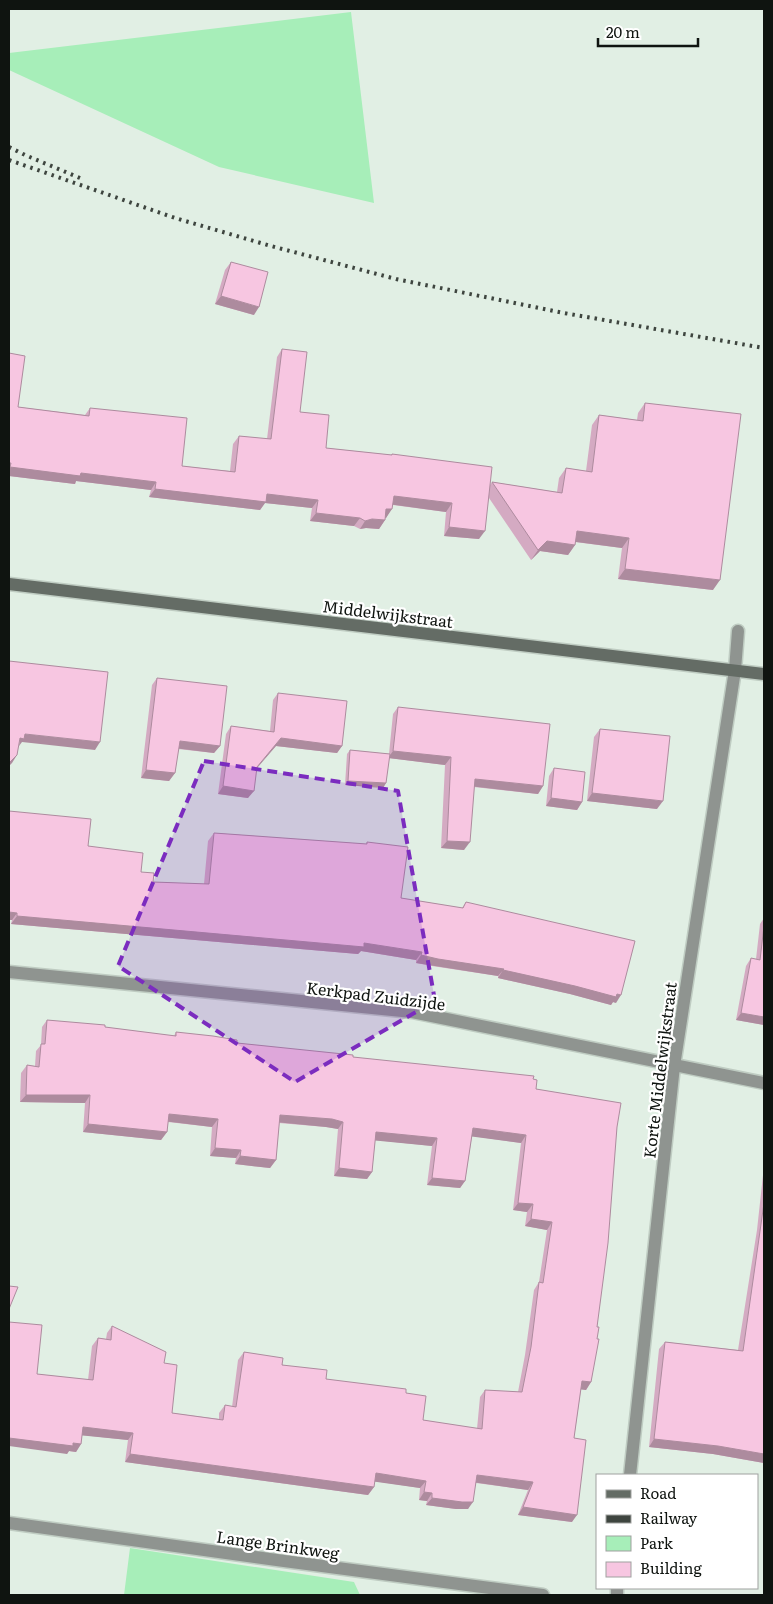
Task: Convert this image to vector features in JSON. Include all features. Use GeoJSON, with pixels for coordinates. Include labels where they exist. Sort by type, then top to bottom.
{"type":"FeatureCollection","features":[{"type":"Feature","properties":{"kind":"main road","name":"Middelwijkstraat"},"geometry":{"type":"LineString","coordinates":[[9,584],[764,674]]}},
{"type":"Feature","properties":{"kind":"street","name":"Korte Middelwijkstraat"},"geometry":{"type":"LineString","coordinates":[[630,1474],[674,1066],[735,670],[738,631]]}},
{"type":"Feature","properties":{"kind":"street","name":"Kerkpad Zuidzijde"},"geometry":{"type":"LineString","coordinates":[[9,972],[412,1012],[764,1083]]}},
{"type":"Feature","properties":{"kind":"street","name":"Lange Brinkweg"},"geometry":{"type":"LineString","coordinates":[[9,1523],[543,1595]]}},
{"type":"Feature","properties":{"kind":"highlighted area"},"geometry":{"type":"Polygon","coordinates":[[[204,761],[398,791],[435,1001],[295,1082],[118,966],[204,761]]]}},
{"type":"Feature","properties":{"kind":"green space"},"geometry":{"type":"Polygon","coordinates":[[[351,12],[374,203],[219,167],[9,70],[9,53],[351,12]]]}},
{"type":"Feature","properties":{"kind":"green space"},"geometry":{"type":"Polygon","coordinates":[[[130,1548],[354,1582],[360,1595],[124,1595],[130,1548]]]}},
{"type":"Feature","properties":{"kind":"building"},"geometry":{"type":"Polygon","coordinates":[[[231,262],[268,272],[259,307],[221,296],[231,262]]]}},
{"type":"Feature","properties":{"kind":"building"},"geometry":{"type":"Polygon","coordinates":[[[282,349],[307,352],[300,412],[329,415],[326,448],[392,454],[492,467],[485,531],[449,527],[452,503],[394,496],[392,509],[386,509],[385,520],[372,519],[365,521],[360,518],[316,513],[318,500],[267,494],[266,502],[155,489],[156,482],[81,473],[80,476],[10,467],[9,353],[25,356],[18,407],[89,416],[90,408],[187,418],[182,466],[235,472],[239,436],[271,439],[282,349]]]}},
{"type":"Feature","properties":{"kind":"building"},"geometry":{"type":"Polygon","coordinates":[[[645,403],[741,414],[720,580],[625,569],[629,538],[577,531],[575,545],[547,541],[538,550],[492,482],[562,493],[566,468],[592,472],[599,415],[643,421],[645,403]]]}},
{"type":"Feature","properties":{"kind":"building"},"geometry":{"type":"Polygon","coordinates":[[[9,661],[108,672],[100,742],[25,734],[24,739],[20,738],[17,755],[9,763],[9,661]]]}},
{"type":"Feature","properties":{"kind":"building"},"geometry":{"type":"Polygon","coordinates":[[[157,678],[227,686],[220,746],[180,741],[175,773],[146,770],[157,678]]]}},
{"type":"Feature","properties":{"kind":"building"},"geometry":{"type":"Polygon","coordinates":[[[278,693],[347,701],[342,746],[281,738],[257,767],[254,791],[223,786],[231,726],[274,732],[278,693]]]}},
{"type":"Feature","properties":{"kind":"building"},"geometry":{"type":"Polygon","coordinates":[[[398,707],[550,724],[543,786],[475,779],[470,842],[447,841],[451,757],[393,751],[398,707]]]}},
{"type":"Feature","properties":{"kind":"building"},"geometry":{"type":"Polygon","coordinates":[[[600,729],[670,736],[663,801],[592,793],[600,729]]]}},
{"type":"Feature","properties":{"kind":"building"},"geometry":{"type":"Polygon","coordinates":[[[350,750],[390,754],[386,783],[348,781],[350,750]]]}},
{"type":"Feature","properties":{"kind":"building"},"geometry":{"type":"Polygon","coordinates":[[[554,768],[585,772],[582,802],[551,798],[554,768]]]}},
{"type":"Feature","properties":{"kind":"building"},"geometry":{"type":"Polygon","coordinates":[[[9,811],[91,819],[88,846],[143,853],[141,872],[154,873],[153,882],[209,884],[214,833],[367,844],[367,842],[408,847],[401,898],[463,908],[466,902],[635,941],[621,995],[617,994],[616,997],[504,969],[438,959],[421,955],[422,952],[364,943],[364,947],[17,916],[17,913],[9,912],[9,811]]]}},
{"type":"Feature","properties":{"kind":"building"},"geometry":{"type":"Polygon","coordinates":[[[764,926],[764,1017],[741,1013],[751,958],[760,960],[764,926]]]}},
{"type":"Feature","properties":{"kind":"building"},"geometry":{"type":"Polygon","coordinates":[[[47,1020],[105,1025],[105,1027],[176,1036],[176,1032],[213,1036],[237,1040],[237,1043],[534,1076],[533,1079],[537,1080],[536,1089],[621,1103],[617,1127],[608,1243],[597,1327],[599,1327],[597,1339],[599,1339],[591,1382],[582,1381],[574,1438],[586,1440],[577,1515],[523,1507],[533,1482],[477,1475],[473,1502],[462,1502],[432,1498],[432,1493],[424,1492],[426,1481],[376,1473],[374,1487],[130,1454],[133,1433],[83,1427],[81,1444],[73,1443],[73,1446],[9,1438],[9,1322],[42,1325],[37,1374],[93,1380],[98,1338],[111,1340],[112,1326],[166,1352],[164,1363],[177,1365],[172,1413],[223,1420],[225,1405],[236,1407],[244,1352],[283,1358],[282,1365],[327,1370],[326,1379],[406,1389],[406,1393],[426,1396],[423,1420],[482,1429],[485,1390],[522,1392],[531,1347],[539,1282],[543,1283],[552,1222],[531,1219],[533,1204],[518,1203],[526,1135],[473,1128],[465,1181],[432,1178],[437,1138],[376,1132],[372,1172],[339,1168],[343,1122],[332,1119],[280,1115],[276,1160],[240,1156],[241,1150],[215,1148],[218,1119],[169,1114],[167,1132],[88,1124],[90,1095],[26,1095],[27,1065],[39,1067],[41,1044],[45,1044],[47,1020]]]}},
{"type":"Feature","properties":{"kind":"building"},"geometry":{"type":"Polygon","coordinates":[[[764,1203],[764,1454],[718,1446],[654,1439],[665,1342],[743,1351],[764,1203]]]}},
{"type":"Feature","properties":{"kind":"building"},"geometry":{"type":"Polygon","coordinates":[[[9,1286],[18,1287],[9,1309],[9,1286]]]}},
{"type":"Feature","properties":{"kind":"railway"},"geometry":{"type":"LineString","coordinates":[[9,147],[80,178]]}},
{"type":"Feature","properties":{"kind":"railway"},"geometry":{"type":"LineString","coordinates":[[9,160],[175,218],[396,279],[564,313],[764,348]]}}]}
